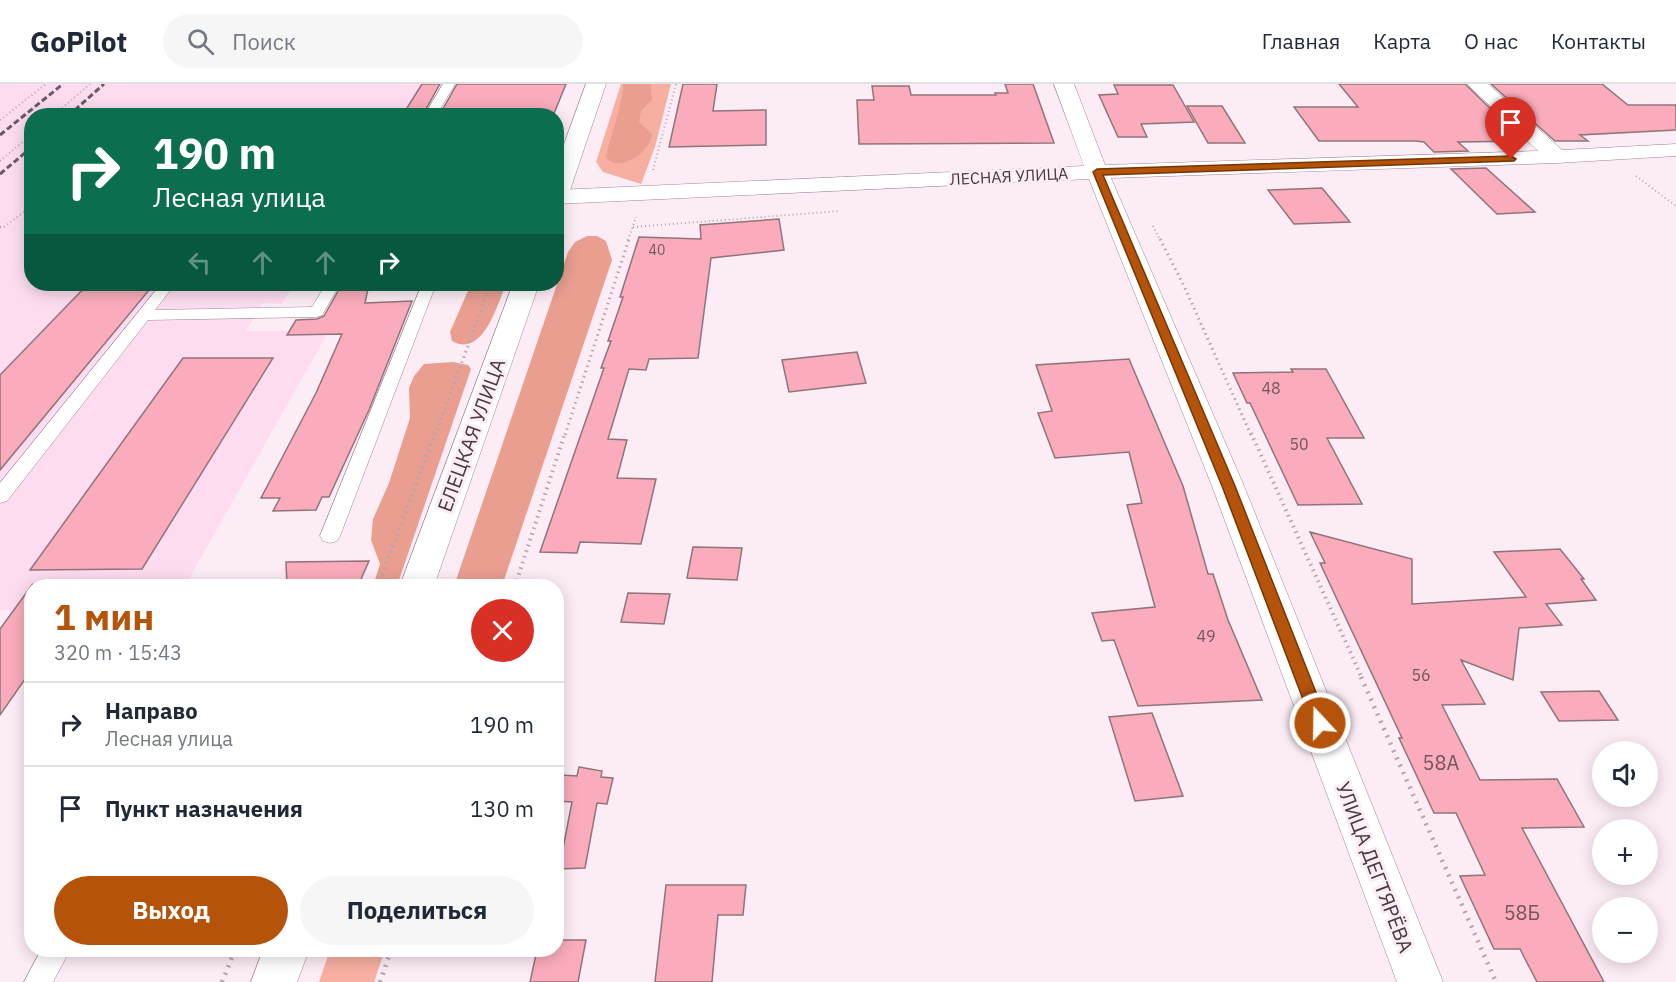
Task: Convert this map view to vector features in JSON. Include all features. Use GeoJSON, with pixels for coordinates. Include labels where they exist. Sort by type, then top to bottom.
{"type":"FeatureCollection","features":[{"type":"Feature","properties":{"kind":"street"},"geometry":{"type":"LineString","coordinates":[[564,178],[596,84]]}},
{"type":"Feature","properties":{"kind":"street","name":"УЛИЦА ДЕГТЯРЁВА"},"geometry":{"type":"LineString","coordinates":[[1064,84],[1111,172],[1228,486],[1419,982]]}},
{"type":"Feature","properties":{"kind":"street"},"geometry":{"type":"LineString","coordinates":[[1477,84],[1557,158]]}},
{"type":"Feature","properties":{"kind":"street"},"geometry":{"type":"LineString","coordinates":[[1666,151],[1676,167]]}},
{"type":"Feature","properties":{"kind":"street","name":"ЛЕСНАЯ УЛИЦА"},"geometry":{"type":"LineString","coordinates":[[564,198],[1111,172],[1557,158],[1666,151]]}},
{"type":"Feature","properties":{"kind":"street","name":"ЕЛЕЦКАЯ УЛИЦА"},"geometry":{"type":"LineString","coordinates":[[420,579],[523,291]]}},
{"type":"Feature","properties":{"kind":"street"},"geometry":{"type":"LineString","coordinates":[[274,982],[283,957]]}},
{"type":"Feature","properties":{"kind":"lane"},"geometry":{"type":"LineString","coordinates":[[434,108],[448,84]]}},
{"type":"Feature","properties":{"kind":"lane"},"geometry":{"type":"LineString","coordinates":[[0,496],[162,291]]}},
{"type":"Feature","properties":{"kind":"lane"},"geometry":{"type":"LineString","coordinates":[[142,315],[317,312],[329,291]]}},
{"type":"Feature","properties":{"kind":"lane"},"geometry":{"type":"LineString","coordinates":[[330,536],[426,291]]}},
{"type":"Feature","properties":{"kind":"lane"},"geometry":{"type":"LineString","coordinates":[[38,982],[52,957]]}},
{"type":"Feature","properties":{"kind":"path"},"geometry":{"type":"LineString","coordinates":[[0,120],[46,84]]}},
{"type":"Feature","properties":{"kind":"path"},"geometry":{"type":"LineString","coordinates":[[62,108],[90,84]]}},
{"type":"Feature","properties":{"kind":"path"},"geometry":{"type":"LineString","coordinates":[[517,579],[661,147],[676,84]]}},
{"type":"Feature","properties":{"kind":"path"},"geometry":{"type":"LineString","coordinates":[[0,161],[24,141]]}},
{"type":"Feature","properties":{"kind":"path"},"geometry":{"type":"LineString","coordinates":[[1111,172],[1189,297],[1428,825],[1496,982]]}},
{"type":"Feature","properties":{"kind":"path"},"geometry":{"type":"LineString","coordinates":[[0,227],[4,227],[24,212]]}},
{"type":"Feature","properties":{"kind":"path"},"geometry":{"type":"LineString","coordinates":[[381,579],[488,291]]}},
{"type":"Feature","properties":{"kind":"path"},"geometry":{"type":"LineString","coordinates":[[222,982],[232,957]]}},
{"type":"Feature","properties":{"kind":"path"},"geometry":{"type":"LineString","coordinates":[[380,982],[389,957]]}},
{"type":"Feature","properties":{"kind":"shaded area"},"geometry":{"type":"Polygon","coordinates":[[[0,84],[422,84],[407,108],[24,108],[24,291],[290,291],[281,304],[263,303],[246,331],[289,331],[288,335],[327,334],[189,579],[24,579],[24,610],[0,610],[0,84]]]}},
{"type":"Feature","properties":{"kind":"shaded area"},"geometry":{"type":"Polygon","coordinates":[[[621,84],[671,84],[655,147],[641,184],[603,172],[596,162],[621,84]]]}},
{"type":"Feature","properties":{"kind":"shaded area"},"geometry":{"type":"Polygon","coordinates":[[[623,84],[652,84],[652,100],[641,111],[639,122],[652,134],[646,148],[640,154],[634,159],[619,163],[606,158],[622,99],[623,84]]]}},
{"type":"Feature","properties":{"kind":"shaded area"},"geometry":{"type":"Polygon","coordinates":[[[587,236],[597,236],[606,241],[612,260],[504,579],[456,579],[555,291],[564,291],[564,264],[575,242],[587,236]]]}},
{"type":"Feature","properties":{"kind":"shaded area"},"geometry":{"type":"Polygon","coordinates":[[[468,291],[503,291],[494,315],[481,336],[472,342],[463,344],[452,341],[450,332],[468,291]]]}},
{"type":"Feature","properties":{"kind":"shaded area"},"geometry":{"type":"Polygon","coordinates":[[[453,362],[468,365],[471,369],[399,579],[375,579],[380,564],[371,540],[373,519],[389,483],[410,418],[409,388],[414,376],[424,364],[453,362]]]}},
{"type":"Feature","properties":{"kind":"shaded area"},"geometry":{"type":"Polygon","coordinates":[[[328,957],[383,957],[374,982],[319,982],[328,957]]]}},
{"type":"Feature","properties":{"kind":"building"},"geometry":{"type":"Polygon","coordinates":[[[422,84],[440,84],[426,108],[407,108],[422,84]]]}},
{"type":"Feature","properties":{"kind":"building"},"geometry":{"type":"Polygon","coordinates":[[[457,84],[566,84],[556,108],[444,108],[457,84]]]}},
{"type":"Feature","properties":{"kind":"building"},"geometry":{"type":"Polygon","coordinates":[[[683,84],[717,84],[713,111],[766,110],[766,145],[669,147],[683,84]]]}},
{"type":"Feature","properties":{"kind":"building"},"geometry":{"type":"Polygon","coordinates":[[[1005,84],[1033,84],[1054,143],[859,144],[857,100],[874,100],[872,86],[909,86],[911,95],[996,95],[995,93],[1008,93],[1005,84]]]}},
{"type":"Feature","properties":{"kind":"building"},"geometry":{"type":"Polygon","coordinates":[[[1339,84],[1465,84],[1524,141],[1458,142],[1468,151],[1434,152],[1424,142],[1416,141],[1319,141],[1294,107],[1358,107],[1339,84]]]}},
{"type":"Feature","properties":{"kind":"building"},"geometry":{"type":"Polygon","coordinates":[[[1491,84],[1602,84],[1628,105],[1676,105],[1676,130],[1580,135],[1588,141],[1555,141],[1491,84]]]}},
{"type":"Feature","properties":{"kind":"building"},"geometry":{"type":"Polygon","coordinates":[[[1114,85],[1173,85],[1194,122],[1141,124],[1147,137],[1118,137],[1099,95],[1118,94],[1114,85]]]}},
{"type":"Feature","properties":{"kind":"building"},"geometry":{"type":"Polygon","coordinates":[[[1187,106],[1222,106],[1245,143],[1208,143],[1187,106]]]}},
{"type":"Feature","properties":{"kind":"building"},"geometry":{"type":"Polygon","coordinates":[[[1486,168],[1535,212],[1497,214],[1451,169],[1486,168]]]}},
{"type":"Feature","properties":{"kind":"building"},"geometry":{"type":"Polygon","coordinates":[[[1322,188],[1350,222],[1294,224],[1268,190],[1322,188]]]}},
{"type":"Feature","properties":{"kind":"building"},"geometry":{"type":"Polygon","coordinates":[[[779,219],[784,250],[711,258],[698,358],[649,359],[646,370],[629,369],[608,439],[627,440],[617,478],[656,479],[641,544],[580,542],[577,553],[540,552],[604,368],[601,368],[611,341],[608,341],[623,297],[620,297],[639,237],[701,239],[700,225],[779,219]]]}},
{"type":"Feature","properties":{"kind":"building"},"geometry":{"type":"Polygon","coordinates":[[[81,291],[148,291],[0,470],[0,375],[81,291]]]}},
{"type":"Feature","properties":{"kind":"building"},"geometry":{"type":"Polygon","coordinates":[[[338,291],[368,291],[365,303],[412,301],[369,410],[329,497],[322,497],[316,510],[273,511],[280,498],[261,498],[316,393],[342,334],[287,335],[296,320],[317,319],[324,316],[338,291]]]}},
{"type":"Feature","properties":{"kind":"building"},"geometry":{"type":"Polygon","coordinates":[[[857,352],[866,383],[789,392],[782,360],[857,352]]]}},
{"type":"Feature","properties":{"kind":"building"},"geometry":{"type":"Polygon","coordinates":[[[183,358],[273,358],[142,569],[30,570],[183,358]]]}},
{"type":"Feature","properties":{"kind":"building"},"geometry":{"type":"Polygon","coordinates":[[[1129,359],[1183,486],[1208,574],[1213,574],[1228,620],[1262,700],[1138,706],[1114,640],[1102,641],[1092,613],[1155,607],[1127,505],[1142,503],[1129,452],[1055,458],[1038,413],[1052,411],[1036,365],[1129,359]]]}},
{"type":"Feature","properties":{"kind":"building"},"geometry":{"type":"Polygon","coordinates":[[[1291,369],[1326,369],[1364,438],[1327,438],[1362,504],[1298,505],[1250,403],[1247,403],[1233,373],[1293,372],[1291,369]]]}},
{"type":"Feature","properties":{"kind":"building"},"geometry":{"type":"Polygon","coordinates":[[[1310,532],[1412,559],[1412,604],[1526,597],[1494,552],[1560,549],[1584,579],[1581,579],[1596,600],[1546,604],[1562,625],[1519,628],[1513,680],[1461,660],[1485,704],[1442,705],[1480,780],[1557,779],[1584,827],[1522,828],[1604,982],[1537,982],[1520,949],[1494,949],[1460,876],[1485,875],[1456,813],[1434,813],[1399,738],[1402,738],[1320,563],[1325,563],[1310,532]]]}},
{"type":"Feature","properties":{"kind":"building"},"geometry":{"type":"Polygon","coordinates":[[[693,547],[742,548],[737,580],[687,578],[693,547]]]}},
{"type":"Feature","properties":{"kind":"building"},"geometry":{"type":"Polygon","coordinates":[[[369,561],[361,579],[287,579],[286,562],[369,561]]]}},
{"type":"Feature","properties":{"kind":"building"},"geometry":{"type":"Polygon","coordinates":[[[628,593],[670,594],[664,624],[621,622],[628,593]]]}},
{"type":"Feature","properties":{"kind":"building"},"geometry":{"type":"Polygon","coordinates":[[[24,596],[24,680],[0,715],[0,629],[24,596]]]}},
{"type":"Feature","properties":{"kind":"building"},"geometry":{"type":"Polygon","coordinates":[[[1599,691],[1618,720],[1559,721],[1541,692],[1599,691]]]}},
{"type":"Feature","properties":{"kind":"building"},"geometry":{"type":"Polygon","coordinates":[[[1152,713],[1183,796],[1135,801],[1109,717],[1152,713]]]}},
{"type":"Feature","properties":{"kind":"building"},"geometry":{"type":"Polygon","coordinates":[[[579,767],[602,771],[601,777],[613,778],[607,804],[597,803],[585,868],[564,869],[564,843],[572,802],[564,802],[564,775],[577,776],[579,767]]]}},
{"type":"Feature","properties":{"kind":"building"},"geometry":{"type":"Polygon","coordinates":[[[666,885],[746,885],[743,915],[718,915],[712,982],[655,982],[666,885]]]}},
{"type":"Feature","properties":{"kind":"building"},"geometry":{"type":"Polygon","coordinates":[[[564,940],[586,940],[578,982],[530,982],[535,957],[564,957],[564,940]]]}},
{"type":"Feature","properties":{"kind":"railway"},"geometry":{"type":"LineString","coordinates":[[33,108],[63,84]]}},
{"type":"Feature","properties":{"kind":"railway"},"geometry":{"type":"LineString","coordinates":[[77,108],[104,84]]}},
{"type":"Feature","properties":{"kind":"railway"},"geometry":{"type":"LineString","coordinates":[[0,135],[24,116]]}},
{"type":"Feature","properties":{"kind":"railway"},"geometry":{"type":"LineString","coordinates":[[0,174],[24,154]]}},
{"type":"Feature","properties":{"kind":"route"},"geometry":{"type":"LineString","coordinates":[[1320,723],[1228,486],[1097,172],[1511,159]]}}]}
